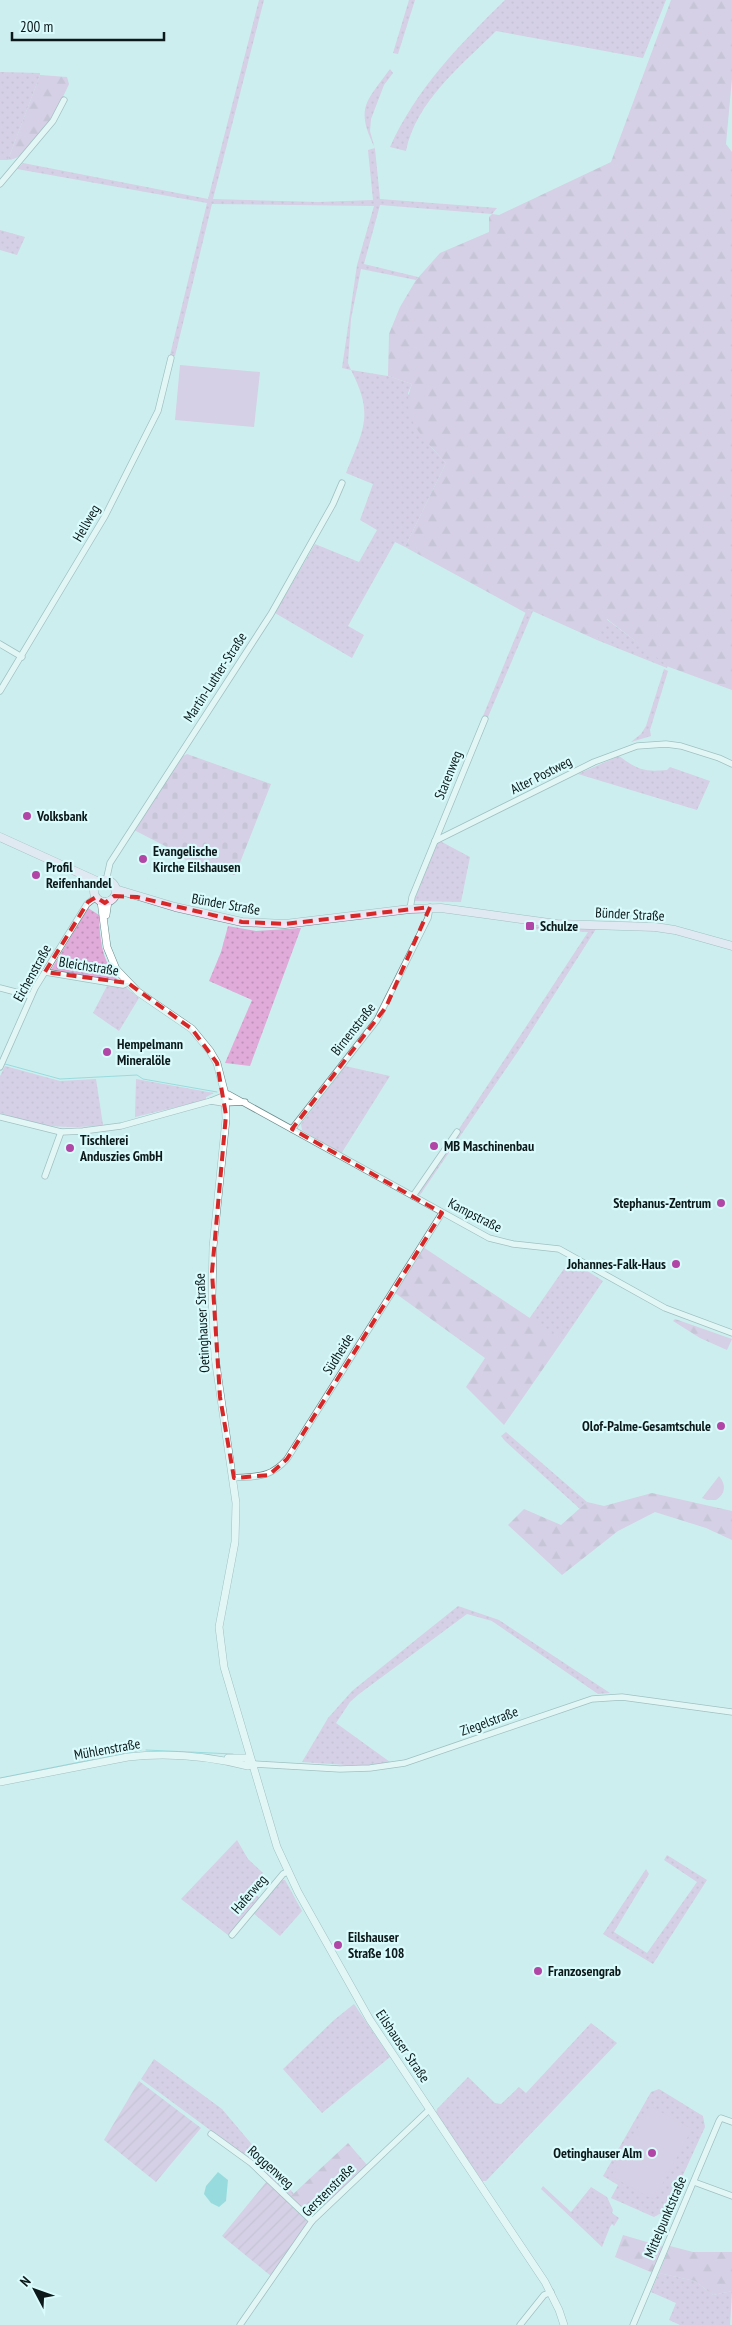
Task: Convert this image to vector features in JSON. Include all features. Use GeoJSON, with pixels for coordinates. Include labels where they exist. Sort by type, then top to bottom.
{"type":"FeatureCollection","features":[{"type":"Feature","properties":{"kind":"main road"},"geometry":{"type":"LineString","coordinates":[[3,838],[17,841],[26,848],[100,884],[110,882],[107,897]]}},
{"type":"Feature","properties":{"kind":"main road"},"geometry":{"type":"LineString","coordinates":[[100,884],[107,897]]}},
{"type":"Feature","properties":{"kind":"main road","name":"Bünder Straße"},"geometry":{"type":"LineString","coordinates":[[107,897],[137,897],[218,918],[284,924],[371,913],[380,910],[430,907],[462,909],[557,924],[655,927],[675,930],[732,946]]}},
{"type":"Feature","properties":{"kind":"street"},"geometry":{"type":"LineString","coordinates":[[0,184],[53,121],[64,100]]}},
{"type":"Feature","properties":{"kind":"street","name":"Hellweg"},"geometry":{"type":"LineString","coordinates":[[0,691],[105,516],[158,411],[171,358]]}},
{"type":"Feature","properties":{"kind":"street","name":"Martin-Luther-Straße"},"geometry":{"type":"LineString","coordinates":[[100,884],[110,863],[270,614],[334,504],[342,483]]}},
{"type":"Feature","properties":{"kind":"street"},"geometry":{"type":"LineString","coordinates":[[0,644],[22,657]]}},
{"type":"Feature","properties":{"kind":"street","name":"Starenweg"},"geometry":{"type":"LineString","coordinates":[[435,841],[485,719]]}},
{"type":"Feature","properties":{"kind":"street","name":"Alter Postweg"},"geometry":{"type":"LineString","coordinates":[[435,841],[594,762],[637,746],[666,744],[681,746],[732,764]]}},
{"type":"Feature","properties":{"kind":"street"},"geometry":{"type":"LineString","coordinates":[[408,909],[435,841]]}},
{"type":"Feature","properties":{"kind":"street","name":"Oetinghauser Straße"},"geometry":{"type":"LineString","coordinates":[[107,897],[105,923],[111,958],[116,968],[128,983],[192,1029],[217,1063],[225,1094],[226,1123],[213,1247],[212,1296],[215,1357],[234,1478],[236,1503],[235,1542],[219,1627],[224,1667],[253,1764]]}},
{"type":"Feature","properties":{"kind":"street","name":"Eichenstraße"},"geometry":{"type":"LineString","coordinates":[[0,1067],[31,996],[87,904],[107,897]]}},
{"type":"Feature","properties":{"kind":"street","name":"Birnenstraße"},"geometry":{"type":"LineString","coordinates":[[292,1129],[377,1020],[428,918],[430,907]]}},
{"type":"Feature","properties":{"kind":"street","name":"Bleichstraße"},"geometry":{"type":"LineString","coordinates":[[45,972],[124,985],[128,983]]}},
{"type":"Feature","properties":{"kind":"street"},"geometry":{"type":"LineString","coordinates":[[0,988],[31,996]]}},
{"type":"Feature","properties":{"kind":"street"},"geometry":{"type":"LineString","coordinates":[[0,1117],[61,1132],[121,1126],[211,1101],[225,1094]]}},
{"type":"Feature","properties":{"kind":"street","name":"Kampstraße"},"geometry":{"type":"LineString","coordinates":[[225,1094],[245,1102],[442,1213],[498,1242],[559,1249],[665,1308],[732,1333]]}},
{"type":"Feature","properties":{"kind":"street"},"geometry":{"type":"LineString","coordinates":[[211,1101],[226,1103],[245,1102]]}},
{"type":"Feature","properties":{"kind":"street"},"geometry":{"type":"LineString","coordinates":[[45,1176],[61,1132]]}},
{"type":"Feature","properties":{"kind":"street"},"geometry":{"type":"LineString","coordinates":[[412,1196],[457,1132]]}},
{"type":"Feature","properties":{"kind":"street","name":"Südheide"},"geometry":{"type":"LineString","coordinates":[[234,1478],[269,1475],[287,1459],[442,1213]]}},
{"type":"Feature","properties":{"kind":"street","name":"Ziegelstraße"},"geometry":{"type":"LineString","coordinates":[[253,1764],[340,1769],[370,1768],[405,1763],[592,1699],[622,1697],[732,1712]]}},
{"type":"Feature","properties":{"kind":"street","name":"Mühlenstraße"},"geometry":{"type":"LineString","coordinates":[[0,1782],[135,1756],[168,1754],[219,1759],[248,1766],[253,1764]]}},
{"type":"Feature","properties":{"kind":"street","name":"Eilshauser Straße"},"geometry":{"type":"LineString","coordinates":[[253,1764],[277,1847],[287,1872],[370,2020],[551,2292],[564,2325]]}},
{"type":"Feature","properties":{"kind":"street","name":"Haferweg"},"geometry":{"type":"LineString","coordinates":[[232,1935],[283,1874],[287,1872]]}},
{"type":"Feature","properties":{"kind":"street","name":"Gerstenstraße"},"geometry":{"type":"LineString","coordinates":[[240,2325],[312,2221],[430,2109]]}},
{"type":"Feature","properties":{"kind":"street","name":"Mittelpunktstraße"},"geometry":{"type":"LineString","coordinates":[[633,2325],[721,2118],[732,2122]]}},
{"type":"Feature","properties":{"kind":"street","name":"Roggenweg"},"geometry":{"type":"LineString","coordinates":[[211,2134],[251,2163],[312,2221]]}},
{"type":"Feature","properties":{"kind":"street"},"geometry":{"type":"LineString","coordinates":[[694,2182],[732,2196]]}},
{"type":"Feature","properties":{"kind":"street"},"geometry":{"type":"LineString","coordinates":[[520,2325],[544,2295],[551,2292]]}},
{"type":"Feature","properties":{"kind":"highlighted area"},"geometry":{"type":"Polygon","coordinates":[[[114,896],[137,897],[242,922],[285,924],[430,907],[386,1007],[292,1129],[442,1213],[287,1459],[269,1475],[234,1478],[220,1397],[212,1272],[226,1115],[217,1063],[192,1029],[128,983],[45,972],[88,902],[96,897],[105,903],[114,896]]]}},
{"type":"Feature","properties":{"kind":"green space"},"geometry":{"type":"Polygon","coordinates":[[[259,0],[264,0],[213,199],[318,202],[373,200],[368,150],[375,148],[380,199],[497,208],[492,214],[380,205],[364,264],[418,277],[416,280],[361,269],[351,319],[348,363],[351,370],[342,368],[357,265],[374,206],[212,204],[175,356],[170,355],[207,203],[17,169],[23,163],[208,199],[259,0]]]}},
{"type":"Feature","properties":{"kind":"green space"},"geometry":{"type":"Polygon","coordinates":[[[409,0],[415,0],[398,54],[393,53],[409,0]]]}},
{"type":"Feature","properties":{"kind":"green space"},"geometry":{"type":"Polygon","coordinates":[[[505,0],[666,0],[643,58],[496,31],[455,71],[430,100],[411,133],[406,151],[390,147],[413,106],[440,68],[505,0]]]}},
{"type":"Feature","properties":{"kind":"green space"},"geometry":{"type":"Polygon","coordinates":[[[671,0],[732,0],[732,78],[726,144],[732,152],[732,690],[669,667],[607,619],[597,640],[528,609],[526,613],[405,547],[446,463],[422,436],[411,418],[408,407],[412,384],[388,376],[389,334],[400,307],[416,280],[440,253],[489,232],[489,217],[492,214],[499,215],[611,162],[671,0]]]}},
{"type":"Feature","properties":{"kind":"green space"},"geometry":{"type":"Polygon","coordinates":[[[390,69],[393,73],[384,85],[371,119],[370,131],[374,146],[366,123],[366,106],[369,98],[390,69]]]}},
{"type":"Feature","properties":{"kind":"green space"},"geometry":{"type":"Polygon","coordinates":[[[0,72],[40,73],[8,160],[0,160],[0,72]]]}},
{"type":"Feature","properties":{"kind":"green space"},"geometry":{"type":"Polygon","coordinates":[[[40,75],[67,77],[69,84],[44,130],[26,151],[17,158],[8,160],[40,75]]]}},
{"type":"Feature","properties":{"kind":"green space"},"geometry":{"type":"Polygon","coordinates":[[[0,230],[25,237],[17,255],[0,250],[0,230]]]}},
{"type":"Feature","properties":{"kind":"green space"},"geometry":{"type":"Polygon","coordinates":[[[180,365],[260,372],[254,427],[175,420],[180,365]]]}},
{"type":"Feature","properties":{"kind":"green space"},"geometry":{"type":"Polygon","coordinates":[[[351,370],[388,376],[412,384],[408,393],[431,447],[446,463],[405,547],[395,542],[348,626],[364,635],[352,658],[275,613],[315,544],[359,562],[377,530],[360,520],[373,484],[346,473],[358,444],[364,422],[362,399],[351,370]]]}},
{"type":"Feature","properties":{"kind":"green space"},"geometry":{"type":"Polygon","coordinates":[[[527,609],[533,611],[488,717],[483,716],[527,609]]]}},
{"type":"Feature","properties":{"kind":"green space"},"geometry":{"type":"Polygon","coordinates":[[[606,619],[668,665],[667,668],[597,640],[606,619]]]}},
{"type":"Feature","properties":{"kind":"green space"},"geometry":{"type":"Polygon","coordinates":[[[664,669],[668,671],[650,730],[651,736],[631,742],[641,734],[646,726],[664,669]]]}},
{"type":"Feature","properties":{"kind":"green space"},"geometry":{"type":"Polygon","coordinates":[[[187,754],[271,784],[235,875],[198,869],[169,848],[134,830],[183,756],[187,754]]]}},
{"type":"Feature","properties":{"kind":"green space"},"geometry":{"type":"Polygon","coordinates":[[[619,756],[642,769],[652,771],[667,770],[670,767],[710,781],[697,810],[578,774],[619,756]]]}},
{"type":"Feature","properties":{"kind":"green space"},"geometry":{"type":"Polygon","coordinates":[[[440,841],[470,857],[461,902],[414,901],[437,843],[440,841]]]}},
{"type":"Feature","properties":{"kind":"green space"},"geometry":{"type":"Polygon","coordinates":[[[88,908],[99,915],[103,951],[109,967],[120,983],[51,970],[88,908]]]}},
{"type":"Feature","properties":{"kind":"green space"},"geometry":{"type":"Polygon","coordinates":[[[228,926],[256,931],[301,928],[250,1066],[225,1063],[252,1000],[209,981],[221,952],[228,926]]]}},
{"type":"Feature","properties":{"kind":"green space"},"geometry":{"type":"Polygon","coordinates":[[[531,926],[596,929],[521,1047],[420,1195],[417,1193],[588,932],[528,929],[531,926]]]}},
{"type":"Feature","properties":{"kind":"green space"},"geometry":{"type":"Polygon","coordinates":[[[108,984],[123,985],[139,998],[119,1031],[93,1013],[108,984]]]}},
{"type":"Feature","properties":{"kind":"green space"},"geometry":{"type":"Polygon","coordinates":[[[5,1066],[60,1081],[96,1079],[103,1125],[50,1126],[0,1113],[0,1076],[5,1066]]]}},
{"type":"Feature","properties":{"kind":"green space"},"geometry":{"type":"Polygon","coordinates":[[[345,1066],[390,1076],[341,1154],[302,1130],[301,1124],[345,1066]]]}},
{"type":"Feature","properties":{"kind":"green space"},"geometry":{"type":"Polygon","coordinates":[[[136,1079],[214,1093],[206,1097],[206,1100],[135,1117],[136,1079]]]}},
{"type":"Feature","properties":{"kind":"green space"},"geometry":{"type":"Polygon","coordinates":[[[423,1247],[563,1340],[504,1425],[466,1387],[485,1358],[395,1293],[423,1247]]]}},
{"type":"Feature","properties":{"kind":"green space"},"geometry":{"type":"Polygon","coordinates":[[[570,1260],[603,1281],[563,1340],[529,1319],[570,1260]]]}},
{"type":"Feature","properties":{"kind":"green space"},"geometry":{"type":"Polygon","coordinates":[[[675,1319],[732,1339],[727,1350],[700,1338],[673,1321],[675,1319]]]}},
{"type":"Feature","properties":{"kind":"green space"},"geometry":{"type":"Polygon","coordinates":[[[506,1432],[587,1502],[580,1509],[505,1441],[501,1436],[506,1432]]]}},
{"type":"Feature","properties":{"kind":"green space"},"geometry":{"type":"Polygon","coordinates":[[[719,1476],[724,1486],[722,1495],[716,1500],[702,1498],[719,1476]]]}},
{"type":"Feature","properties":{"kind":"green space"},"geometry":{"type":"Polygon","coordinates":[[[652,1493],[732,1511],[732,1540],[706,1528],[655,1512],[618,1531],[562,1575],[508,1525],[524,1509],[561,1525],[587,1502],[604,1506],[652,1493]]]}},
{"type":"Feature","properties":{"kind":"green space"},"geometry":{"type":"Polygon","coordinates":[[[458,1606],[499,1620],[610,1693],[598,1694],[492,1621],[467,1614],[359,1694],[350,1702],[336,1723],[390,1762],[361,1766],[302,1762],[328,1718],[352,1691],[458,1606]]]}},
{"type":"Feature","properties":{"kind":"green space"},"geometry":{"type":"Polygon","coordinates":[[[237,1840],[248,1859],[263,1873],[249,1889],[260,1898],[228,1935],[181,1899],[237,1840]]]}},
{"type":"Feature","properties":{"kind":"green space"},"geometry":{"type":"Polygon","coordinates":[[[667,1855],[707,1880],[653,1964],[603,1934],[646,1869],[649,1874],[614,1932],[647,1953],[697,1882],[664,1860],[667,1855]]]}},
{"type":"Feature","properties":{"kind":"green space"},"geometry":{"type":"Polygon","coordinates":[[[281,1880],[285,1880],[302,1911],[280,1936],[253,1913],[281,1880]]]}},
{"type":"Feature","properties":{"kind":"green space"},"geometry":{"type":"Polygon","coordinates":[[[354,2004],[390,2057],[322,2113],[283,2069],[334,2020],[354,2004]]]}},
{"type":"Feature","properties":{"kind":"green space"},"geometry":{"type":"Polygon","coordinates":[[[591,2023],[617,2043],[486,2181],[482,2181],[436,2113],[437,2109],[468,2077],[495,2103],[501,2104],[519,2087],[526,2093],[591,2023]]]}},
{"type":"Feature","properties":{"kind":"green space"},"geometry":{"type":"Polygon","coordinates":[[[154,2059],[222,2109],[294,2194],[290,2197],[252,2161],[141,2079],[154,2059]]]}},
{"type":"Feature","properties":{"kind":"green space"},"geometry":{"type":"Polygon","coordinates":[[[139,2081],[201,2128],[156,2182],[104,2140],[139,2081]]]}},
{"type":"Feature","properties":{"kind":"green space"},"geometry":{"type":"Polygon","coordinates":[[[659,2089],[703,2116],[705,2127],[667,2210],[654,2217],[611,2198],[618,2185],[603,2176],[651,2092],[659,2089]]]}},
{"type":"Feature","properties":{"kind":"green space","name":"Oetinghauser Alm"},"geometry":{"type":"Polygon","coordinates":[[[650,2106],[692,2129],[654,2200],[611,2176],[650,2106]]]}},
{"type":"Feature","properties":{"kind":"green space"},"geometry":{"type":"Polygon","coordinates":[[[348,2143],[367,2165],[311,2217],[290,2197],[348,2143]]]}},
{"type":"Feature","properties":{"kind":"green space"},"geometry":{"type":"Polygon","coordinates":[[[267,2181],[308,2221],[271,2276],[222,2236],[267,2181]]]}},
{"type":"Feature","properties":{"kind":"green space"},"geometry":{"type":"Polygon","coordinates":[[[543,2186],[571,2212],[591,2187],[607,2197],[613,2210],[612,2213],[619,2218],[614,2226],[612,2224],[610,2227],[602,2247],[541,2189],[543,2186]]]}},
{"type":"Feature","properties":{"kind":"green space"},"geometry":{"type":"Polygon","coordinates":[[[623,2235],[664,2247],[653,2273],[615,2257],[623,2235]]]}},
{"type":"Feature","properties":{"kind":"green space"},"geometry":{"type":"Polygon","coordinates":[[[670,2246],[693,2252],[732,2252],[732,2291],[713,2295],[695,2281],[659,2273],[670,2246]]]}},
{"type":"Feature","properties":{"kind":"green space"},"geometry":{"type":"Polygon","coordinates":[[[659,2273],[695,2281],[713,2295],[732,2291],[730,2325],[680,2325],[669,2320],[676,2303],[651,2292],[659,2273]]]}},
{"type":"Feature","properties":{"kind":"water"},"geometry":{"type":"Polygon","coordinates":[[[218,2172],[228,2180],[226,2201],[219,2207],[211,2203],[204,2194],[206,2186],[218,2172]]]}},
{"type":"Feature","properties":{"kind":"waterway"},"geometry":{"type":"LineString","coordinates":[[5,1064],[60,1079],[137,1075],[143,1079],[217,1092]]}},
{"type":"Feature","properties":{"kind":"waterway"},"geometry":{"type":"LineString","coordinates":[[100,1758],[141,1750]]}},
{"type":"Feature","properties":{"kind":"waterway"},"geometry":{"type":"LineString","coordinates":[[146,1750],[233,1754]]}},
{"type":"Feature","properties":{"kind":"waterway"},"geometry":{"type":"LineString","coordinates":[[0,1778],[95,1759]]}},
{"type":"Feature","properties":{"kind":"place","name":"Volksbank"},"geometry":{"type":"Point","coordinates":[27,816]}},
{"type":"Feature","properties":{"kind":"place","name":"Evangelische Kirche Eilshausen"},"geometry":{"type":"Point","coordinates":[143,859]}},
{"type":"Feature","properties":{"kind":"place","name":"Profil Reifenhandel"},"geometry":{"type":"Point","coordinates":[36,875]}},
{"type":"Feature","properties":{"kind":"place","name":"Schulze"},"geometry":{"type":"Point","coordinates":[530,926]}},
{"type":"Feature","properties":{"kind":"place","name":"Hempelmann Mineralöle"},"geometry":{"type":"Point","coordinates":[107,1052]}},
{"type":"Feature","properties":{"kind":"place","name":"MB Maschinenbau"},"geometry":{"type":"Point","coordinates":[434,1146]}},
{"type":"Feature","properties":{"kind":"place","name":"Tischlerei Anduszies GmbH"},"geometry":{"type":"Point","coordinates":[70,1148]}},
{"type":"Feature","properties":{"kind":"place","name":"Stephanus-Zentrum"},"geometry":{"type":"Point","coordinates":[721,1203]}},
{"type":"Feature","properties":{"kind":"place","name":"Johannes-Falk-Haus"},"geometry":{"type":"Point","coordinates":[676,1264]}},
{"type":"Feature","properties":{"kind":"place","name":"Olof-Palme-Gesamtschule"},"geometry":{"type":"Point","coordinates":[721,1426]}},
{"type":"Feature","properties":{"kind":"place","name":"Eilshauser Straße 108"},"geometry":{"type":"Point","coordinates":[338,1945]}},
{"type":"Feature","properties":{"kind":"place","name":"Franzosengrab"},"geometry":{"type":"Point","coordinates":[538,1971]}},
{"type":"Feature","properties":{"kind":"place","name":"Oetinghauser Alm"},"geometry":{"type":"Point","coordinates":[652,2153]}}]}
